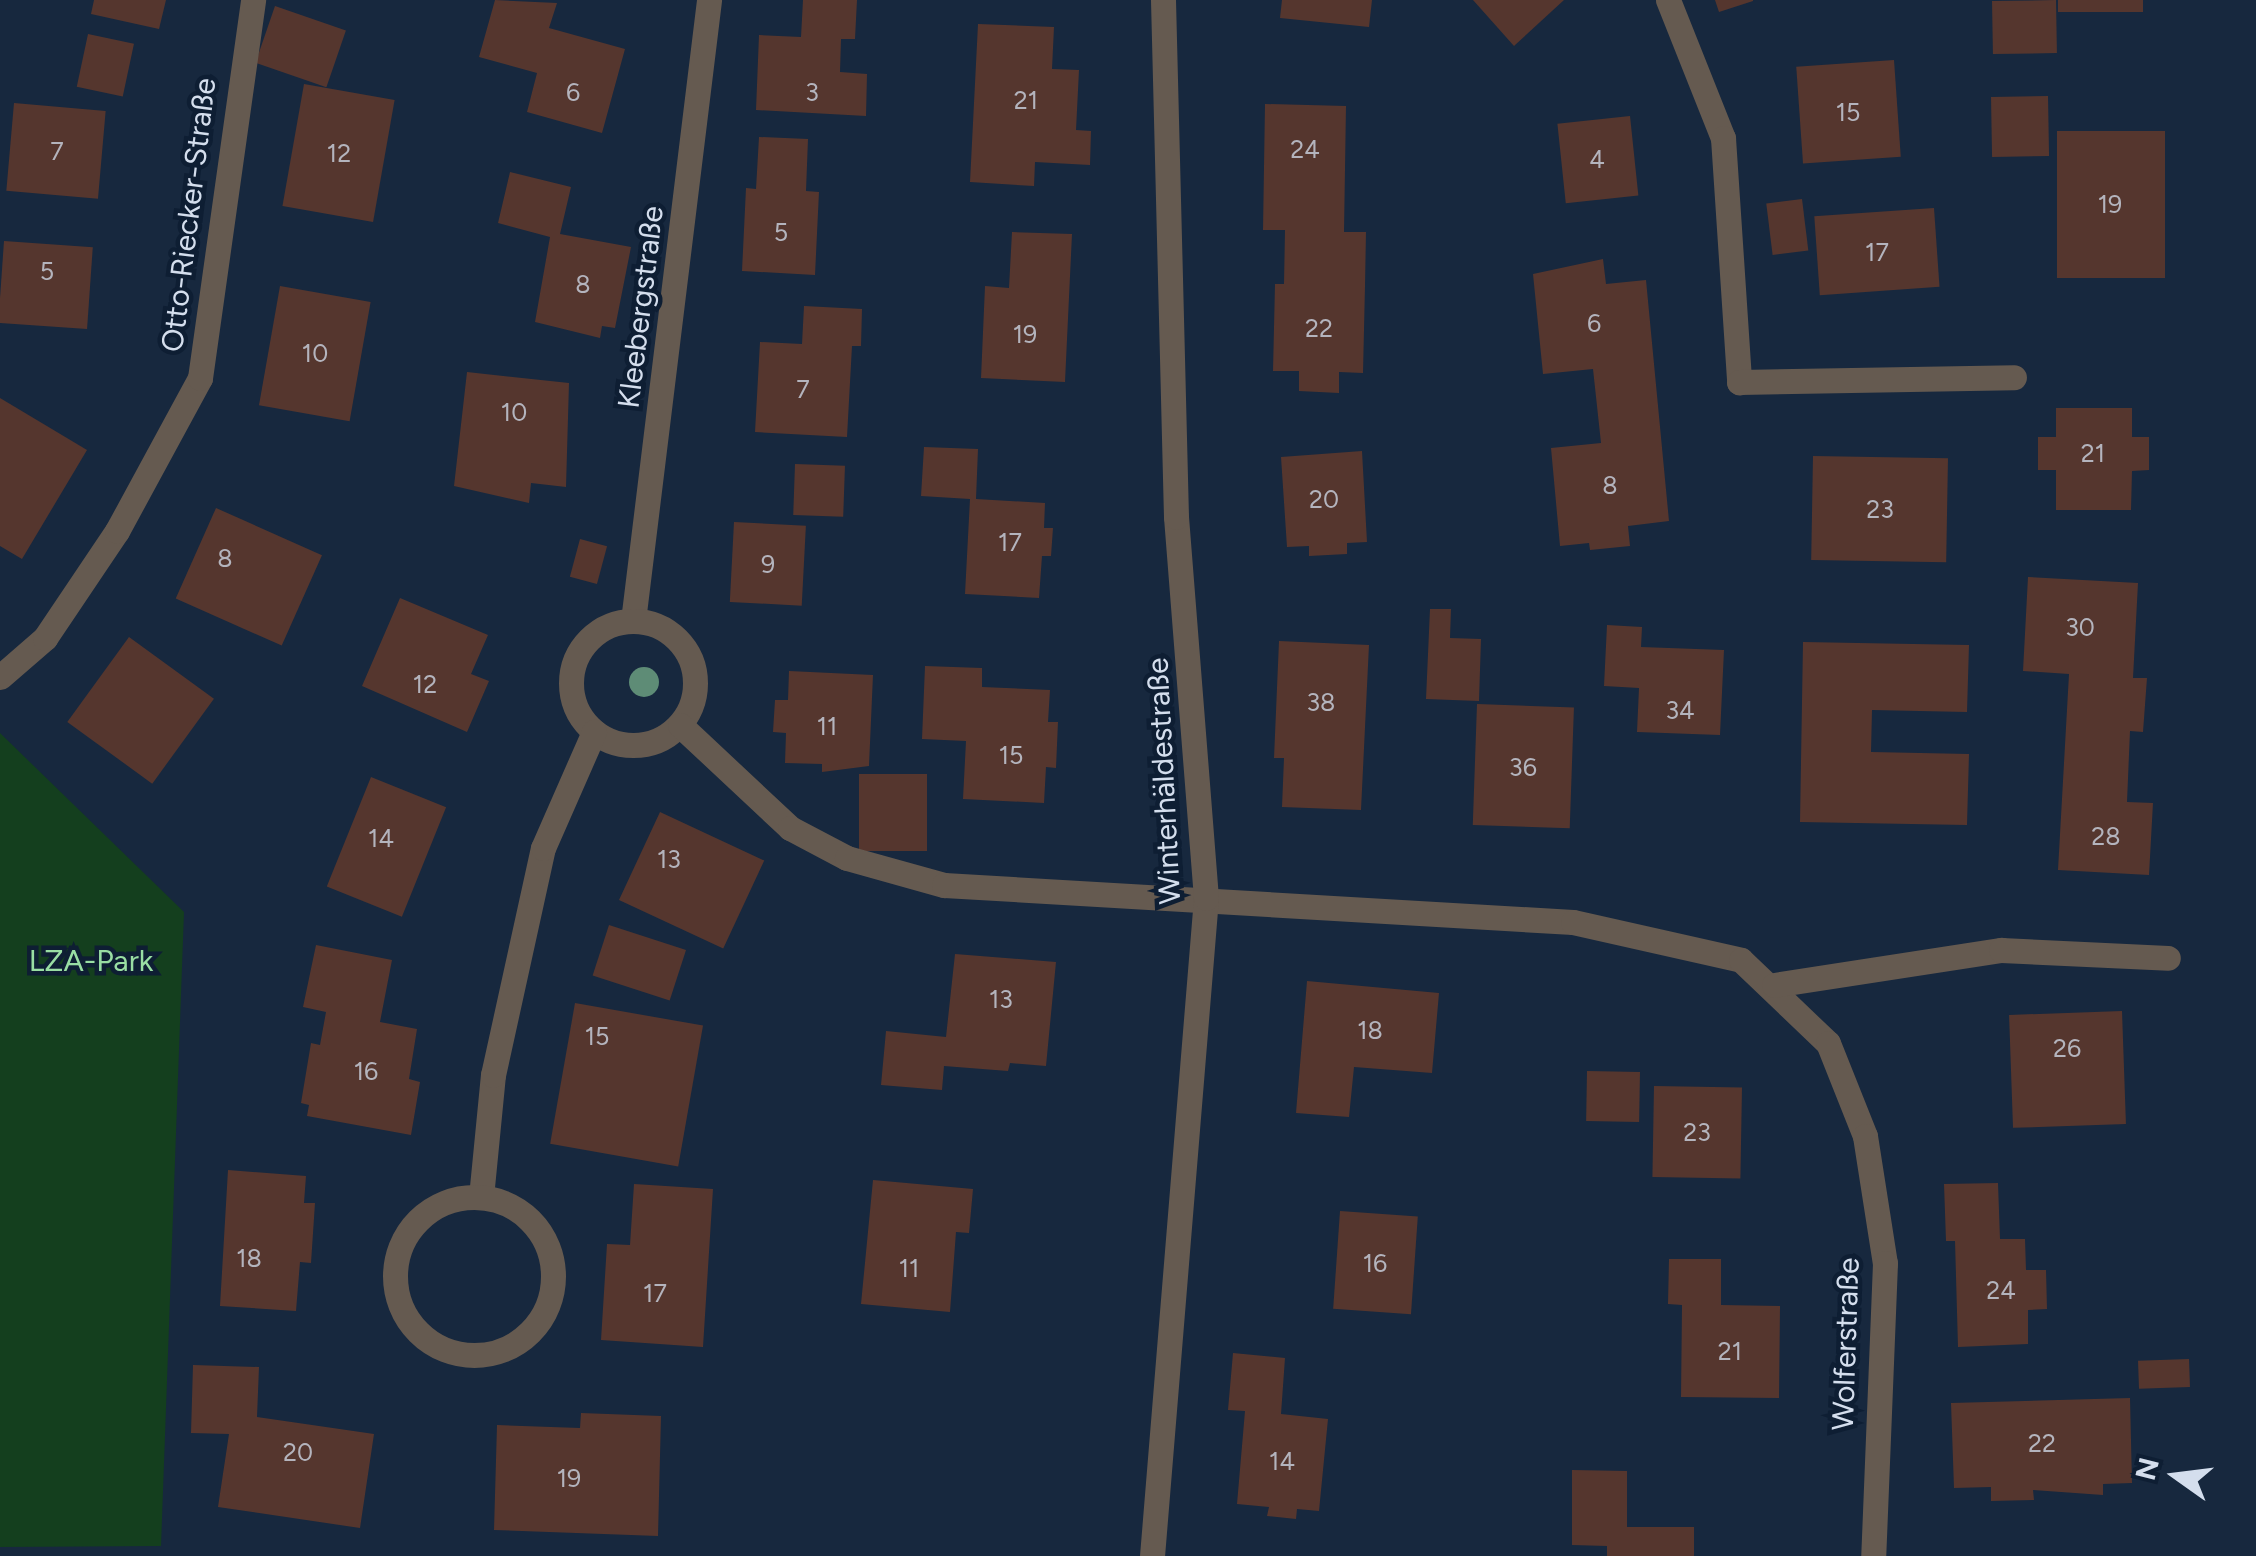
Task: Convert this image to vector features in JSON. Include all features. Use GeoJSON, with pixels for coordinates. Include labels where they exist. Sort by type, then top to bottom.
{"type":"FeatureCollection","features":[{"type":"Feature","properties":{"kind":"street","name":"Otto-Riecker-Straße"},"geometry":{"type":"LineString","coordinates":[[0,676],[45,638],[96,562],[200,378],[253,0]]}},
{"type":"Feature","properties":{"kind":"street","name":"Kleebergstraße"},"geometry":{"type":"LineString","coordinates":[[634,621],[709,0]]}},
{"type":"Feature","properties":{"kind":"street","name":"Winterhäldestraße"},"geometry":{"type":"LineString","coordinates":[[1152,1556],[1206,898],[1176,517],[1163,0]]}},
{"type":"Feature","properties":{"kind":"street"},"geometry":{"type":"LineString","coordinates":[[1668,0],[1723,138],[1740,382],[2014,377]]}},
{"type":"Feature","properties":{"kind":"street"},"geometry":{"type":"LineString","coordinates":[[634,621],[672,634],[694,668],[695,688],[680,725],[648,744],[629,746],[594,732],[573,698],[576,659],[601,631],[634,621]]}},
{"type":"Feature","properties":{"kind":"street"},"geometry":{"type":"LineString","coordinates":[[680,725],[790,828],[847,858],[944,884],[1206,898]]}},
{"type":"Feature","properties":{"kind":"street"},"geometry":{"type":"LineString","coordinates":[[481,1197],[493,1075],[542,848],[594,732]]}},
{"type":"Feature","properties":{"kind":"street","name":"Wolferstraße"},"geometry":{"type":"LineString","coordinates":[[1206,898],[1574,922],[1741,960],[1774,984],[1828,1043],[1866,1136],[1886,1263],[1872,1556]]}},
{"type":"Feature","properties":{"kind":"street"},"geometry":{"type":"LineString","coordinates":[[1774,984],[2001,950],[2168,958]]}},
{"type":"Feature","properties":{"kind":"street"},"geometry":{"type":"LineString","coordinates":[[481,1197],[529,1219],[552,1267],[540,1319],[522,1340],[472,1355],[445,1350],[406,1318],[395,1270],[400,1246],[423,1216],[456,1199],[481,1197]]}},
{"type":"Feature","properties":{"kind":"green space","name":"LZA-Park"},"geometry":{"type":"Polygon","coordinates":[[[0,733],[184,912],[161,1546],[0,1547],[0,733]]]}},
{"type":"Feature","properties":{"kind":"building"},"geometry":{"type":"Polygon","coordinates":[[[94,0],[166,0],[159,29],[91,14],[94,0]]]}},
{"type":"Feature","properties":{"kind":"building"},"geometry":{"type":"Polygon","coordinates":[[[495,0],[557,3],[549,28],[625,49],[602,133],[527,112],[537,73],[479,57],[495,0]]]}},
{"type":"Feature","properties":{"kind":"building"},"geometry":{"type":"Polygon","coordinates":[[[803,0],[857,0],[855,39],[841,39],[840,72],[867,74],[866,116],[756,110],[759,35],[801,37],[803,0]]]}},
{"type":"Feature","properties":{"kind":"building"},"geometry":{"type":"Polygon","coordinates":[[[1282,0],[1372,0],[1369,27],[1280,18],[1282,0]]]}},
{"type":"Feature","properties":{"kind":"building"},"geometry":{"type":"Polygon","coordinates":[[[1473,0],[1564,0],[1514,46],[1473,0]]]}},
{"type":"Feature","properties":{"kind":"building"},"geometry":{"type":"Polygon","coordinates":[[[1715,0],[1753,0],[1753,1],[1719,12],[1715,0]]]}},
{"type":"Feature","properties":{"kind":"building"},"geometry":{"type":"Polygon","coordinates":[[[2056,0],[2057,53],[1993,54],[1992,1],[2056,0]]]}},
{"type":"Feature","properties":{"kind":"building"},"geometry":{"type":"Polygon","coordinates":[[[2058,0],[2143,0],[2143,12],[2058,12],[2058,0]]]}},
{"type":"Feature","properties":{"kind":"building"},"geometry":{"type":"Polygon","coordinates":[[[275,6],[346,30],[326,87],[255,63],[275,6]]]}},
{"type":"Feature","properties":{"kind":"building"},"geometry":{"type":"Polygon","coordinates":[[[978,24],[1054,27],[1052,69],[1079,70],[1076,130],[1091,131],[1090,165],[1035,162],[1034,186],[970,182],[978,24]]]}},
{"type":"Feature","properties":{"kind":"building"},"geometry":{"type":"Polygon","coordinates":[[[88,34],[134,44],[123,97],[77,87],[88,34]]]}},
{"type":"Feature","properties":{"kind":"building"},"geometry":{"type":"Polygon","coordinates":[[[1894,60],[1901,157],[1803,164],[1796,67],[1894,60]]]}},
{"type":"Feature","properties":{"kind":"building"},"geometry":{"type":"Polygon","coordinates":[[[304,84],[395,100],[373,222],[282,206],[304,84]]]}},
{"type":"Feature","properties":{"kind":"building"},"geometry":{"type":"Polygon","coordinates":[[[2048,96],[2049,156],[1992,157],[1991,97],[2048,96]]]}},
{"type":"Feature","properties":{"kind":"building"},"geometry":{"type":"Polygon","coordinates":[[[14,103],[106,111],[98,199],[6,191],[14,103]]]}},
{"type":"Feature","properties":{"kind":"building"},"geometry":{"type":"Polygon","coordinates":[[[1265,104],[1346,106],[1344,232],[1366,232],[1363,373],[1339,372],[1339,393],[1299,391],[1299,371],[1273,371],[1275,284],[1284,284],[1285,230],[1263,230],[1265,104]]]}},
{"type":"Feature","properties":{"kind":"building"},"geometry":{"type":"Polygon","coordinates":[[[1630,116],[1638,196],[1566,203],[1557,124],[1630,116]]]}},
{"type":"Feature","properties":{"kind":"building"},"geometry":{"type":"Polygon","coordinates":[[[2057,131],[2165,131],[2165,278],[2057,278],[2057,131]]]}},
{"type":"Feature","properties":{"kind":"building"},"geometry":{"type":"Polygon","coordinates":[[[759,137],[808,139],[806,191],[819,192],[815,275],[742,271],[746,188],[756,189],[759,137]]]}},
{"type":"Feature","properties":{"kind":"building"},"geometry":{"type":"Polygon","coordinates":[[[510,172],[571,187],[560,234],[631,247],[615,328],[602,326],[600,338],[535,322],[550,237],[498,223],[510,172]]]}},
{"type":"Feature","properties":{"kind":"building"},"geometry":{"type":"Polygon","coordinates":[[[1802,199],[1808,251],[1773,255],[1766,203],[1802,199]]]}},
{"type":"Feature","properties":{"kind":"building"},"geometry":{"type":"Polygon","coordinates":[[[1934,208],[1940,287],[1820,295],[1814,216],[1934,208]]]}},
{"type":"Feature","properties":{"kind":"building"},"geometry":{"type":"Polygon","coordinates":[[[1012,232],[1072,234],[1065,382],[981,378],[985,286],[1009,288],[1012,232]]]}},
{"type":"Feature","properties":{"kind":"building"},"geometry":{"type":"Polygon","coordinates":[[[4,241],[93,247],[87,329],[0,323],[4,241]]]}},
{"type":"Feature","properties":{"kind":"building"},"geometry":{"type":"Polygon","coordinates":[[[1603,259],[1606,284],[1646,280],[1669,521],[1628,526],[1630,546],[1590,550],[1589,543],[1560,546],[1551,448],[1601,443],[1593,369],[1543,374],[1533,274],[1603,259]]]}},
{"type":"Feature","properties":{"kind":"building"},"geometry":{"type":"Polygon","coordinates":[[[280,286],[371,302],[350,421],[259,405],[280,286]]]}},
{"type":"Feature","properties":{"kind":"building"},"geometry":{"type":"Polygon","coordinates":[[[804,306],[862,309],[861,346],[852,346],[847,437],[755,432],[760,342],[802,344],[804,306]]]}},
{"type":"Feature","properties":{"kind":"building"},"geometry":{"type":"Polygon","coordinates":[[[467,372],[569,383],[566,487],[531,483],[529,503],[454,486],[467,372]]]}},
{"type":"Feature","properties":{"kind":"building"},"geometry":{"type":"Polygon","coordinates":[[[0,398],[87,450],[22,559],[0,546],[0,398]]]}},
{"type":"Feature","properties":{"kind":"building"},"geometry":{"type":"Polygon","coordinates":[[[2056,408],[2132,408],[2132,437],[2149,437],[2149,470],[2132,471],[2131,510],[2056,510],[2056,470],[2038,470],[2038,437],[2056,437],[2056,408]]]}},
{"type":"Feature","properties":{"kind":"building"},"geometry":{"type":"Polygon","coordinates":[[[924,447],[978,449],[976,499],[1045,503],[1044,528],[1053,528],[1051,556],[1042,556],[1039,598],[965,594],[970,499],[921,496],[924,447]]]}},
{"type":"Feature","properties":{"kind":"building"},"geometry":{"type":"Polygon","coordinates":[[[1362,451],[1367,542],[1347,543],[1347,554],[1309,556],[1309,546],[1287,547],[1281,457],[1362,451]]]}},
{"type":"Feature","properties":{"kind":"building"},"geometry":{"type":"Polygon","coordinates":[[[1813,456],[1948,458],[1946,562],[1811,560],[1813,456]]]}},
{"type":"Feature","properties":{"kind":"building"},"geometry":{"type":"Polygon","coordinates":[[[795,464],[845,466],[843,517],[793,515],[795,464]]]}},
{"type":"Feature","properties":{"kind":"building"},"geometry":{"type":"Polygon","coordinates":[[[216,508],[322,555],[282,646],[176,598],[216,508]]]}},
{"type":"Feature","properties":{"kind":"building"},"geometry":{"type":"Polygon","coordinates":[[[734,522],[806,526],[802,606],[730,602],[734,522]]]}},
{"type":"Feature","properties":{"kind":"building"},"geometry":{"type":"Polygon","coordinates":[[[580,539],[607,546],[597,584],[570,577],[580,539]]]}},
{"type":"Feature","properties":{"kind":"building"},"geometry":{"type":"Polygon","coordinates":[[[2028,577],[2138,583],[2133,678],[2147,678],[2143,732],[2130,731],[2127,802],[2153,803],[2149,875],[2058,870],[2069,674],[2023,671],[2028,577]]]}},
{"type":"Feature","properties":{"kind":"building"},"geometry":{"type":"Polygon","coordinates":[[[400,598],[488,635],[471,674],[489,681],[467,732],[362,686],[400,598]]]}},
{"type":"Feature","properties":{"kind":"building"},"geometry":{"type":"Polygon","coordinates":[[[1430,609],[1451,609],[1450,638],[1481,639],[1479,701],[1426,699],[1430,609]]]}},
{"type":"Feature","properties":{"kind":"building"},"geometry":{"type":"Polygon","coordinates":[[[1607,625],[1642,627],[1641,647],[1724,650],[1720,735],[1637,732],[1639,688],[1604,686],[1607,625]]]}},
{"type":"Feature","properties":{"kind":"building"},"geometry":{"type":"Polygon","coordinates":[[[129,637],[214,699],[152,784],[67,722],[129,637]]]}},
{"type":"Feature","properties":{"kind":"building"},"geometry":{"type":"Polygon","coordinates":[[[1279,641],[1369,645],[1361,810],[1282,807],[1284,758],[1274,758],[1279,641]]]}},
{"type":"Feature","properties":{"kind":"building"},"geometry":{"type":"Polygon","coordinates":[[[1803,642],[1969,645],[1967,712],[1872,710],[1871,752],[1969,754],[1967,825],[1800,822],[1803,642]]]}},
{"type":"Feature","properties":{"kind":"building"},"geometry":{"type":"Polygon","coordinates":[[[925,666],[982,668],[982,687],[1050,690],[1048,722],[1058,722],[1056,768],[1046,767],[1044,803],[963,799],[966,741],[922,739],[925,666]]]}},
{"type":"Feature","properties":{"kind":"building"},"geometry":{"type":"Polygon","coordinates":[[[789,671],[873,675],[869,766],[822,772],[822,764],[785,763],[786,733],[773,732],[775,700],[788,700],[789,671]]]}},
{"type":"Feature","properties":{"kind":"building"},"geometry":{"type":"Polygon","coordinates":[[[1477,704],[1574,707],[1570,828],[1473,825],[1477,704]]]}},
{"type":"Feature","properties":{"kind":"building"},"geometry":{"type":"Polygon","coordinates":[[[859,774],[927,774],[927,851],[859,851],[859,774]]]}},
{"type":"Feature","properties":{"kind":"building"},"geometry":{"type":"Polygon","coordinates":[[[371,777],[446,807],[402,917],[327,886],[371,777]]]}},
{"type":"Feature","properties":{"kind":"building"},"geometry":{"type":"Polygon","coordinates":[[[660,812],[764,861],[723,949],[619,900],[660,812]]]}},
{"type":"Feature","properties":{"kind":"building"},"geometry":{"type":"Polygon","coordinates":[[[609,925],[686,950],[670,1000],[593,975],[609,925]]]}},
{"type":"Feature","properties":{"kind":"building"},"geometry":{"type":"Polygon","coordinates":[[[316,945],[392,960],[380,1022],[417,1029],[409,1079],[420,1082],[411,1135],[307,1116],[309,1105],[301,1103],[311,1043],[320,1045],[326,1012],[303,1007],[316,945]]]}},
{"type":"Feature","properties":{"kind":"building"},"geometry":{"type":"Polygon","coordinates":[[[955,954],[1056,962],[1046,1066],[1010,1063],[1008,1071],[944,1066],[942,1090],[881,1085],[886,1031],[946,1037],[955,954]]]}},
{"type":"Feature","properties":{"kind":"building"},"geometry":{"type":"Polygon","coordinates":[[[1307,981],[1439,993],[1432,1073],[1354,1067],[1349,1117],[1296,1113],[1307,981]]]}},
{"type":"Feature","properties":{"kind":"building"},"geometry":{"type":"Polygon","coordinates":[[[575,1003],[703,1026],[678,1166],[550,1144],[575,1003]]]}},
{"type":"Feature","properties":{"kind":"building"},"geometry":{"type":"Polygon","coordinates":[[[2122,1011],[2126,1124],[2013,1128],[2009,1015],[2122,1011]]]}},
{"type":"Feature","properties":{"kind":"building"},"geometry":{"type":"Polygon","coordinates":[[[1587,1071],[1640,1072],[1639,1122],[1586,1121],[1587,1071]]]}},
{"type":"Feature","properties":{"kind":"building"},"geometry":{"type":"Polygon","coordinates":[[[1654,1086],[1742,1088],[1740,1179],[1652,1177],[1654,1086]]]}},
{"type":"Feature","properties":{"kind":"building"},"geometry":{"type":"Polygon","coordinates":[[[228,1170],[306,1176],[304,1203],[315,1203],[311,1263],[300,1262],[296,1311],[220,1306],[228,1170]]]}},
{"type":"Feature","properties":{"kind":"building"},"geometry":{"type":"Polygon","coordinates":[[[873,1180],[973,1189],[969,1233],[956,1232],[950,1312],[861,1304],[873,1180]]]}},
{"type":"Feature","properties":{"kind":"building"},"geometry":{"type":"Polygon","coordinates":[[[1998,1183],[2000,1239],[2025,1239],[2026,1270],[2046,1270],[2047,1309],[2028,1310],[2028,1344],[1958,1347],[1955,1241],[1946,1241],[1944,1184],[1998,1183]]]}},
{"type":"Feature","properties":{"kind":"building"},"geometry":{"type":"Polygon","coordinates":[[[634,1184],[713,1189],[703,1347],[601,1340],[607,1244],[630,1245],[634,1184]]]}},
{"type":"Feature","properties":{"kind":"building"},"geometry":{"type":"Polygon","coordinates":[[[1340,1211],[1418,1216],[1411,1314],[1333,1309],[1340,1211]]]}},
{"type":"Feature","properties":{"kind":"building"},"geometry":{"type":"Polygon","coordinates":[[[1669,1259],[1721,1259],[1721,1305],[1780,1306],[1779,1398],[1681,1397],[1682,1305],[1668,1304],[1669,1259]]]}},
{"type":"Feature","properties":{"kind":"building"},"geometry":{"type":"Polygon","coordinates":[[[1233,1353],[1285,1358],[1281,1414],[1328,1419],[1319,1511],[1297,1509],[1296,1519],[1267,1516],[1269,1507],[1237,1504],[1245,1411],[1228,1410],[1233,1353]]]}},
{"type":"Feature","properties":{"kind":"building"},"geometry":{"type":"Polygon","coordinates":[[[2189,1359],[2190,1387],[2139,1389],[2138,1361],[2189,1359]]]}},
{"type":"Feature","properties":{"kind":"building"},"geometry":{"type":"Polygon","coordinates":[[[193,1365],[259,1367],[257,1417],[374,1434],[360,1528],[218,1507],[229,1434],[191,1433],[193,1365]]]}},
{"type":"Feature","properties":{"kind":"building"},"geometry":{"type":"Polygon","coordinates":[[[2130,1398],[2132,1483],[2103,1484],[2103,1495],[2033,1490],[2034,1500],[1991,1501],[1991,1487],[1954,1488],[1951,1403],[2130,1398]]]}},
{"type":"Feature","properties":{"kind":"building"},"geometry":{"type":"Polygon","coordinates":[[[581,1413],[661,1416],[658,1536],[494,1530],[497,1425],[580,1428],[581,1413]]]}},
{"type":"Feature","properties":{"kind":"building"},"geometry":{"type":"Polygon","coordinates":[[[1572,1470],[1627,1471],[1627,1527],[1694,1527],[1694,1556],[1607,1556],[1607,1546],[1572,1545],[1572,1470]]]}}]}
